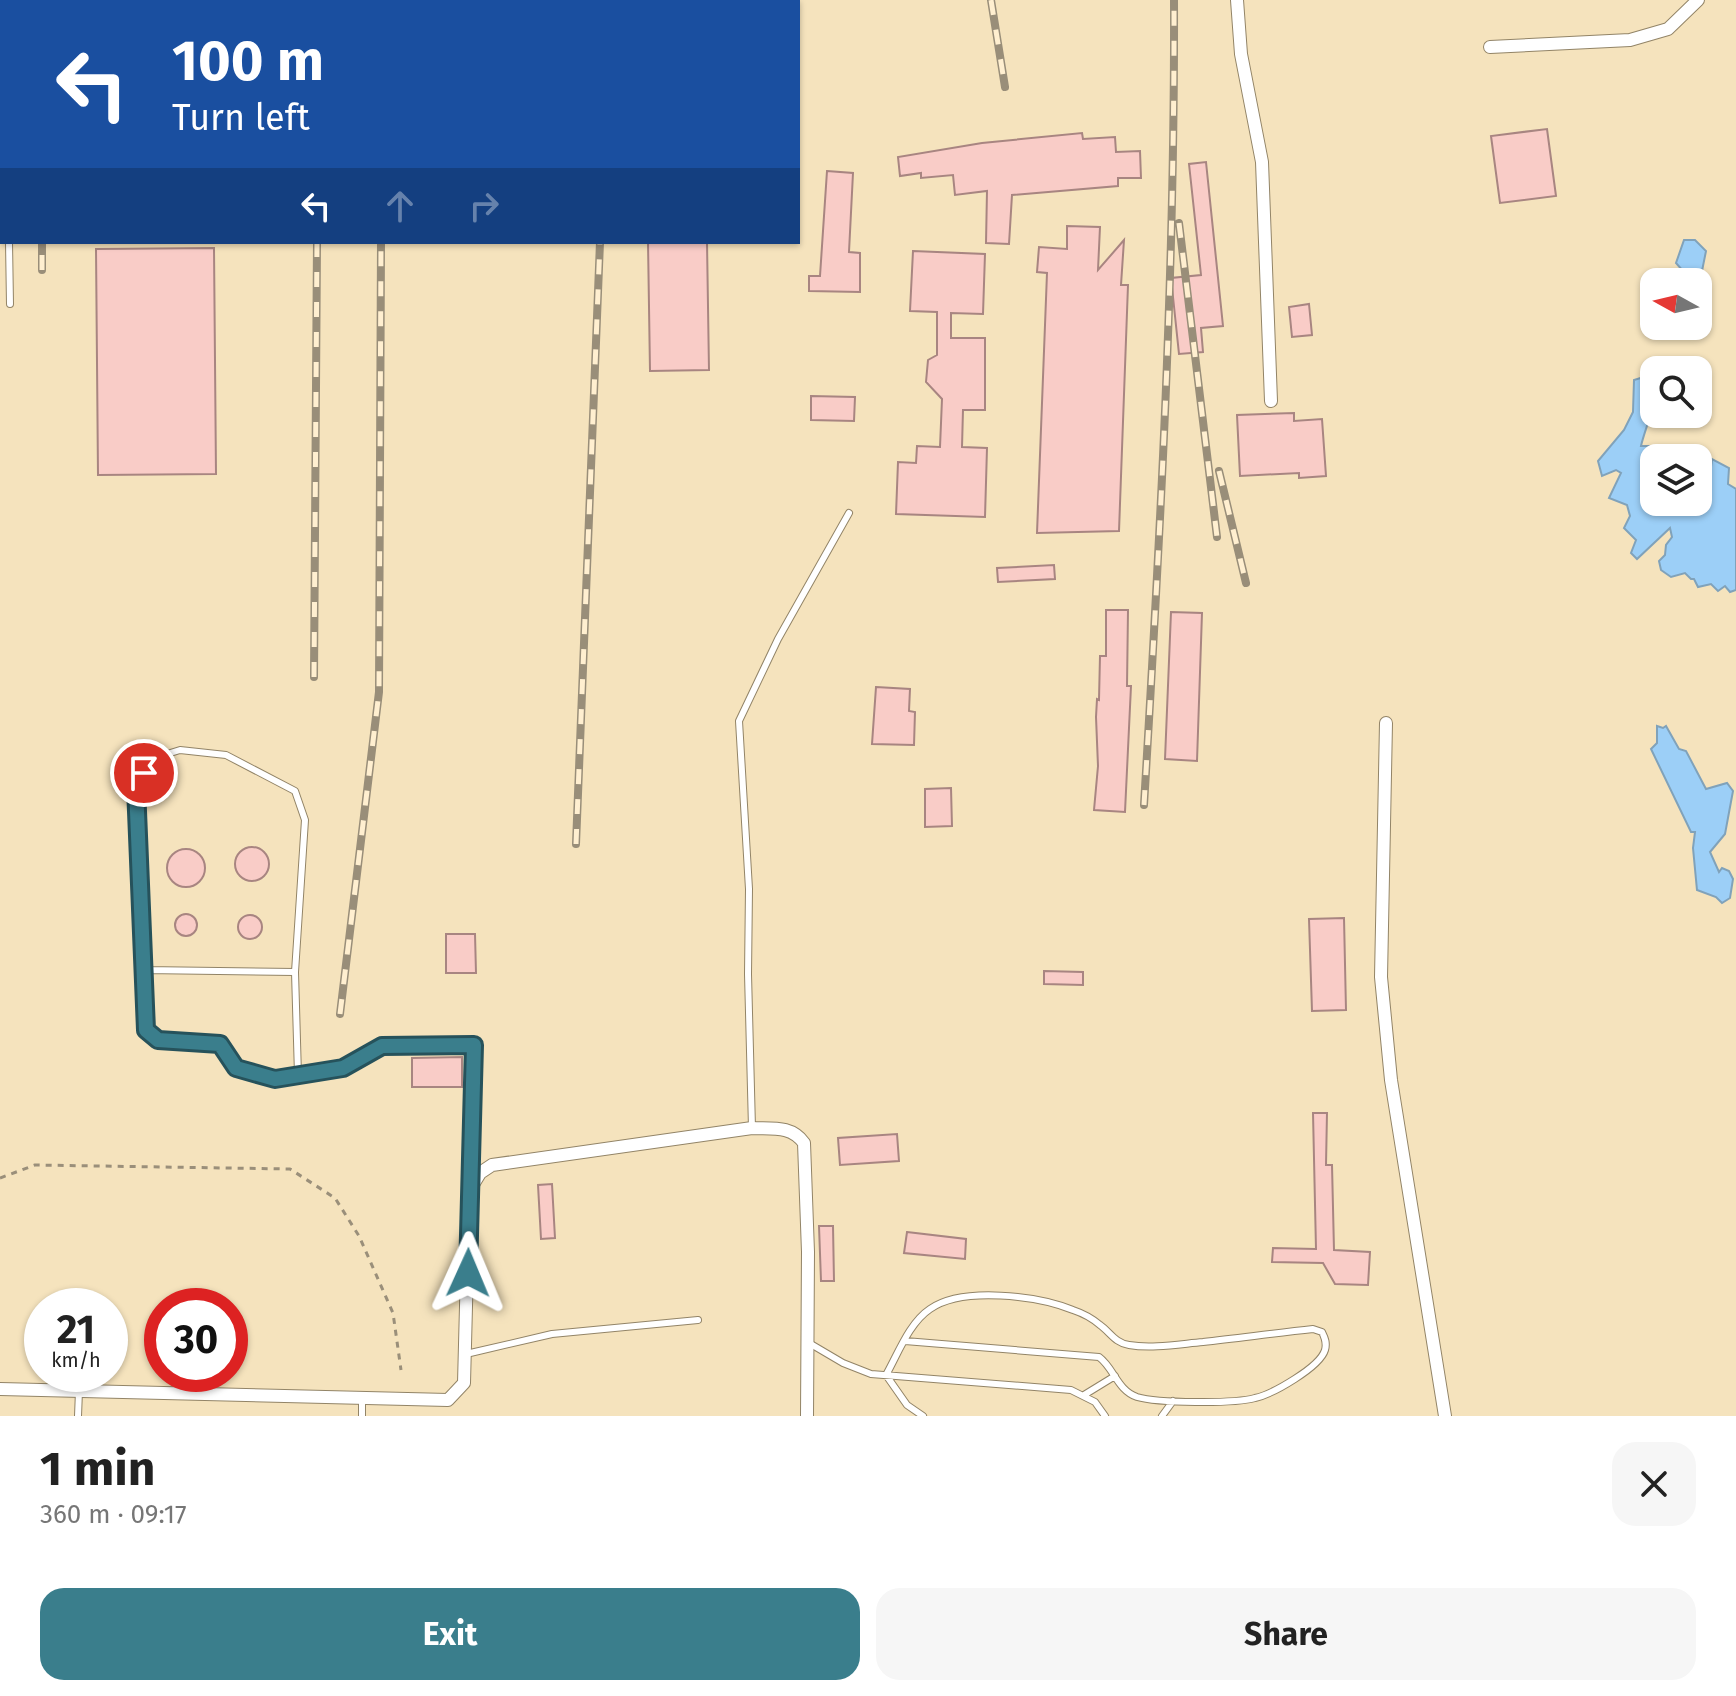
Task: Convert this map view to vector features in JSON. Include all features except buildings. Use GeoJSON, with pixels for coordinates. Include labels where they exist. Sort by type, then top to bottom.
{"type":"FeatureCollection","features":[{"type":"Feature","properties":{"kind":"street"},"geometry":{"type":"LineString","coordinates":[[1237,0],[1241,54],[1262,162],[1271,401]]}},
{"type":"Feature","properties":{"kind":"street"},"geometry":{"type":"LineString","coordinates":[[1490,47],[1630,40],[1668,29],[1698,0]]}},
{"type":"Feature","properties":{"kind":"street"},"geometry":{"type":"LineString","coordinates":[[1386,723],[1381,977],[1391,1080],[1445,1416]]}},
{"type":"Feature","properties":{"kind":"street"},"geometry":{"type":"LineString","coordinates":[[126,1392],[448,1400],[464,1383],[469,1191],[480,1173],[492,1165],[752,1128],[788,1129],[804,1143],[808,1252],[807,1416]]}},
{"type":"Feature","properties":{"kind":"street"},"geometry":{"type":"LineString","coordinates":[[0,1389],[24,1390]]}},
{"type":"Feature","properties":{"kind":"lane"},"geometry":{"type":"LineString","coordinates":[[9,244],[10,304]]}},
{"type":"Feature","properties":{"kind":"lane"},"geometry":{"type":"LineString","coordinates":[[752,1128],[749,889],[739,721],[778,639],[849,513]]}},
{"type":"Feature","properties":{"kind":"lane"},"geometry":{"type":"LineString","coordinates":[[298,1075],[295,972],[305,820],[295,791],[226,755],[180,750],[151,759],[136,787],[146,1030],[158,1040],[220,1044],[236,1068],[275,1079],[343,1068],[382,1046],[474,1045],[469,1191]]}},
{"type":"Feature","properties":{"kind":"lane"},"geometry":{"type":"LineString","coordinates":[[144,970],[295,972]]}},
{"type":"Feature","properties":{"kind":"lane"},"geometry":{"type":"LineString","coordinates":[[886,1375],[905,1341],[917,1321],[929,1309],[943,1302],[981,1295],[1042,1301],[1075,1310],[1103,1326],[1115,1340],[1129,1345],[1177,1345],[1313,1329],[1322,1332],[1326,1341],[1325,1352],[1305,1373],[1255,1398],[1173,1401],[1133,1396],[1120,1386],[1108,1363],[1099,1357],[905,1341]]}},
{"type":"Feature","properties":{"kind":"lane"},"geometry":{"type":"LineString","coordinates":[[466,1354],[552,1334],[698,1320]]}},
{"type":"Feature","properties":{"kind":"lane"},"geometry":{"type":"LineString","coordinates":[[806,1341],[854,1368],[886,1375],[1071,1390],[1095,1402],[1105,1416]]}},
{"type":"Feature","properties":{"kind":"lane"},"geometry":{"type":"LineString","coordinates":[[886,1375],[907,1405],[923,1416]]}},
{"type":"Feature","properties":{"kind":"lane"},"geometry":{"type":"LineString","coordinates":[[1084,1395],[1115,1376]]}},
{"type":"Feature","properties":{"kind":"lane"},"geometry":{"type":"LineString","coordinates":[[78,1416],[79,1392]]}},
{"type":"Feature","properties":{"kind":"lane"},"geometry":{"type":"LineString","coordinates":[[362,1397],[362,1416]]}},
{"type":"Feature","properties":{"kind":"lane"},"geometry":{"type":"LineString","coordinates":[[1162,1416],[1173,1401]]}},
{"type":"Feature","properties":{"kind":"path"},"geometry":{"type":"LineString","coordinates":[[0,1178],[35,1165],[290,1169],[335,1198],[359,1236],[393,1313],[401,1370]]}},
{"type":"Feature","properties":{"kind":"shaded area"},"geometry":{"type":"Polygon","coordinates":[[[800,0],[1736,0],[1736,1416],[0,1416],[0,244],[800,244],[800,0]]]}},
{"type":"Feature","properties":{"kind":"water"},"geometry":{"type":"Polygon","coordinates":[[[1684,240],[1695,240],[1706,251],[1703,268],[1680,268],[1676,263],[1684,240]]]}},
{"type":"Feature","properties":{"kind":"water"},"geometry":{"type":"Polygon","coordinates":[[[1640,378],[1640,428],[1647,428],[1640,444],[1640,516],[1712,516],[1712,459],[1729,468],[1728,484],[1736,489],[1736,590],[1730,592],[1725,586],[1718,591],[1711,584],[1698,587],[1694,579],[1685,573],[1671,577],[1661,570],[1659,561],[1665,555],[1666,545],[1672,537],[1670,528],[1637,559],[1631,553],[1636,540],[1624,528],[1630,516],[1627,505],[1609,498],[1621,473],[1616,470],[1602,476],[1598,461],[1624,430],[1633,412],[1634,380],[1640,378]]]}},
{"type":"Feature","properties":{"kind":"water"},"geometry":{"type":"Polygon","coordinates":[[[1657,726],[1666,726],[1679,749],[1686,751],[1706,789],[1727,783],[1733,791],[1725,834],[1710,852],[1719,872],[1722,868],[1729,871],[1733,879],[1730,898],[1722,903],[1716,897],[1697,890],[1693,848],[1695,832],[1691,832],[1651,749],[1657,743],[1657,726]]]}},
{"type":"Feature","properties":{"kind":"railway"},"geometry":{"type":"LineString","coordinates":[[991,0],[1005,87]]}},
{"type":"Feature","properties":{"kind":"railway"},"geometry":{"type":"LineString","coordinates":[[1144,805],[1169,302],[1174,0]]}},
{"type":"Feature","properties":{"kind":"railway"},"geometry":{"type":"LineString","coordinates":[[1179,223],[1217,537]]}},
{"type":"Feature","properties":{"kind":"railway"},"geometry":{"type":"LineString","coordinates":[[42,244],[42,270]]}},
{"type":"Feature","properties":{"kind":"railway"},"geometry":{"type":"LineString","coordinates":[[314,677],[317,244]]}},
{"type":"Feature","properties":{"kind":"railway"},"geometry":{"type":"LineString","coordinates":[[340,1014],[379,692],[381,244]]}},
{"type":"Feature","properties":{"kind":"railway"},"geometry":{"type":"LineString","coordinates":[[576,844],[600,244]]}},
{"type":"Feature","properties":{"kind":"railway"},"geometry":{"type":"LineString","coordinates":[[1219,471],[1246,583]]}},
{"type":"Feature","properties":{"kind":"route"},"geometry":{"type":"LineString","coordinates":[[144,773],[136,787],[146,1030],[158,1040],[220,1044],[236,1068],[275,1079],[343,1068],[382,1046],[474,1045],[468,1273]]}}]}
